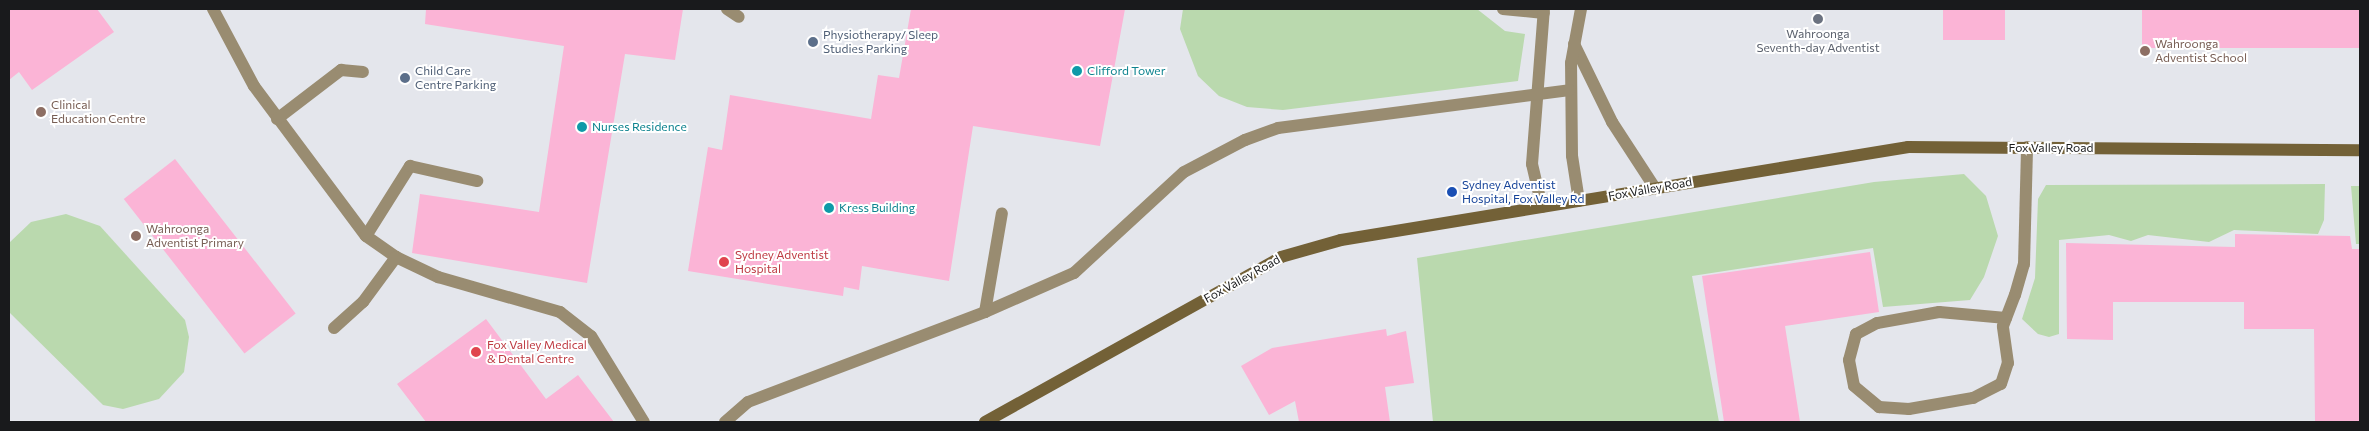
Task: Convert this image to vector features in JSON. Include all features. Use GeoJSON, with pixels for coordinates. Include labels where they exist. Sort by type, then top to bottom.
{"type":"FeatureCollection","features":[{"type":"Feature","properties":{"kind":"main road","name":"Fox Valley Road"},"geometry":{"type":"LineString","coordinates":[[985,422],[1281,257],[1341,240],[1908,147],[2360,150]]}},
{"type":"Feature","properties":{"kind":"lane"},"geometry":{"type":"LineString","coordinates":[[213,9],[254,86],[366,236],[396,257],[438,277],[560,312],[591,336],[644,422]]}},
{"type":"Feature","properties":{"kind":"lane"},"geometry":{"type":"LineString","coordinates":[[728,9],[739,17]]}},
{"type":"Feature","properties":{"kind":"lane"},"geometry":{"type":"LineString","coordinates":[[1503,9],[1544,11],[1532,164],[1542,207]]}},
{"type":"Feature","properties":{"kind":"lane"},"geometry":{"type":"LineString","coordinates":[[1579,201],[1570,90],[1574,44],[1581,9]]}},
{"type":"Feature","properties":{"kind":"lane"},"geometry":{"type":"LineString","coordinates":[[1574,44],[1612,122],[1655,188]]}},
{"type":"Feature","properties":{"kind":"lane"},"geometry":{"type":"LineString","coordinates":[[278,119],[341,70],[363,72]]}},
{"type":"Feature","properties":{"kind":"lane"},"geometry":{"type":"LineString","coordinates":[[725,422],[748,402],[985,312],[1074,273],[1184,172],[1245,140],[1278,128],[1538,96],[1570,90]]}},
{"type":"Feature","properties":{"kind":"lane"},"geometry":{"type":"LineString","coordinates":[[2006,318],[1940,312],[1877,323],[1856,334],[1849,360],[1854,386],[1879,407],[1909,409],[1973,398],[2001,384],[2008,363],[2002,333],[2024,264],[2027,147]]}},
{"type":"Feature","properties":{"kind":"lane"},"geometry":{"type":"LineString","coordinates":[[366,236],[410,166],[477,181]]}},
{"type":"Feature","properties":{"kind":"lane"},"geometry":{"type":"LineString","coordinates":[[985,312],[1002,213]]}},
{"type":"Feature","properties":{"kind":"lane"},"geometry":{"type":"LineString","coordinates":[[334,328],[363,302],[396,257]]}},
{"type":"Feature","properties":{"kind":"green space"},"geometry":{"type":"Polygon","coordinates":[[[1183,9],[1477,9],[1505,31],[1525,34],[1518,81],[1283,110],[1247,107],[1219,96],[1198,76],[1180,29],[1183,9]]]}},
{"type":"Feature","properties":{"kind":"green space"},"geometry":{"type":"Polygon","coordinates":[[[1964,174],[1986,196],[1998,236],[1984,277],[1970,300],[1883,307],[1873,248],[1692,276],[1719,422],[1433,422],[1417,258],[1874,182],[1964,174]]]}},
{"type":"Feature","properties":{"kind":"green space"},"geometry":{"type":"Polygon","coordinates":[[[2325,184],[2324,220],[2318,234],[2234,230],[2209,242],[2148,235],[2131,241],[2109,235],[2059,240],[2059,334],[2049,337],[2038,334],[2022,319],[2035,278],[2038,199],[2046,185],[2325,184]]]}},
{"type":"Feature","properties":{"kind":"green space"},"geometry":{"type":"Polygon","coordinates":[[[2351,186],[2360,186],[2360,244],[2356,244],[2351,186]]]}},
{"type":"Feature","properties":{"kind":"green space"},"geometry":{"type":"Polygon","coordinates":[[[66,214],[100,226],[185,320],[189,337],[184,372],[159,399],[123,409],[103,405],[9,312],[9,243],[31,222],[66,214]]]}},
{"type":"Feature","properties":{"kind":"building"},"geometry":{"type":"Polygon","coordinates":[[[9,9],[97,9],[114,32],[32,90],[19,72],[9,80],[9,9]]]}},
{"type":"Feature","properties":{"kind":"building","name":"Nurses Residence"},"geometry":{"type":"Polygon","coordinates":[[[426,9],[683,9],[675,60],[625,54],[587,283],[412,253],[420,194],[539,212],[564,46],[425,24],[426,9]]]}},
{"type":"Feature","properties":{"kind":"building","name":"Kress Building"},"geometry":{"type":"Polygon","coordinates":[[[911,9],[1125,9],[1100,146],[973,126],[949,281],[862,266],[859,290],[844,287],[843,296],[688,271],[708,147],[722,150],[730,95],[871,119],[878,75],[899,78],[911,9]]]}},
{"type":"Feature","properties":{"kind":"building"},"geometry":{"type":"Polygon","coordinates":[[[1943,9],[2005,9],[2005,40],[1943,40],[1943,9]]]}},
{"type":"Feature","properties":{"kind":"building"},"geometry":{"type":"Polygon","coordinates":[[[2142,9],[2360,9],[2360,48],[2142,48],[2142,9]]]}},
{"type":"Feature","properties":{"kind":"building"},"geometry":{"type":"Polygon","coordinates":[[[175,159],[296,313],[244,353],[124,199],[175,159]]]}},
{"type":"Feature","properties":{"kind":"building"},"geometry":{"type":"Polygon","coordinates":[[[2235,234],[2350,236],[2352,249],[2360,249],[2360,422],[2315,422],[2314,329],[2244,329],[2244,302],[2113,302],[2113,340],[2067,339],[2066,243],[2235,247],[2235,234]]]}},
{"type":"Feature","properties":{"kind":"building"},"geometry":{"type":"Polygon","coordinates":[[[1870,252],[1879,312],[1785,326],[1800,422],[1724,422],[1702,276],[1870,252]]]}},
{"type":"Feature","properties":{"kind":"building","name":"Fox Valley Medical & Dental Centre"},"geometry":{"type":"Polygon","coordinates":[[[486,319],[546,399],[578,375],[614,422],[426,422],[397,384],[486,319]]]}},
{"type":"Feature","properties":{"kind":"building"},"geometry":{"type":"Polygon","coordinates":[[[1386,329],[1387,336],[1406,331],[1414,383],[1385,387],[1390,422],[1299,422],[1295,401],[1269,415],[1241,366],[1272,348],[1386,329]]]}},
{"type":"Feature","properties":{"kind":"place","name":"Wahroonga Seventh-day Adventist"},"geometry":{"type":"Point","coordinates":[1818,19]}},
{"type":"Feature","properties":{"kind":"place","name":"Physiotherapy/ Sleep Studies Parking"},"geometry":{"type":"Point","coordinates":[813,42]}},
{"type":"Feature","properties":{"kind":"place","name":"Wahroonga Adventist School"},"geometry":{"type":"Point","coordinates":[2145,51]}},
{"type":"Feature","properties":{"kind":"place","name":"Clifford Tower"},"geometry":{"type":"Point","coordinates":[1077,71]}},
{"type":"Feature","properties":{"kind":"place","name":"Child Care Centre Parking"},"geometry":{"type":"Point","coordinates":[405,78]}},
{"type":"Feature","properties":{"kind":"place","name":"Clinical Education Centre"},"geometry":{"type":"Point","coordinates":[41,112]}},
{"type":"Feature","properties":{"kind":"place","name":"Nurses Residence"},"geometry":{"type":"Point","coordinates":[582,127]}},
{"type":"Feature","properties":{"kind":"place","name":"Sydney Adventist Hospital, Fox Valley Rd"},"geometry":{"type":"Point","coordinates":[1452,192]}},
{"type":"Feature","properties":{"kind":"place","name":"Kress Building"},"geometry":{"type":"Point","coordinates":[829,208]}},
{"type":"Feature","properties":{"kind":"place","name":"Wahroonga Adventist Primary"},"geometry":{"type":"Point","coordinates":[136,236]}},
{"type":"Feature","properties":{"kind":"place","name":"Sydney Adventist Hospital"},"geometry":{"type":"Point","coordinates":[724,262]}},
{"type":"Feature","properties":{"kind":"place","name":"Fox Valley Medical & Dental Centre"},"geometry":{"type":"Point","coordinates":[476,352]}}]}
